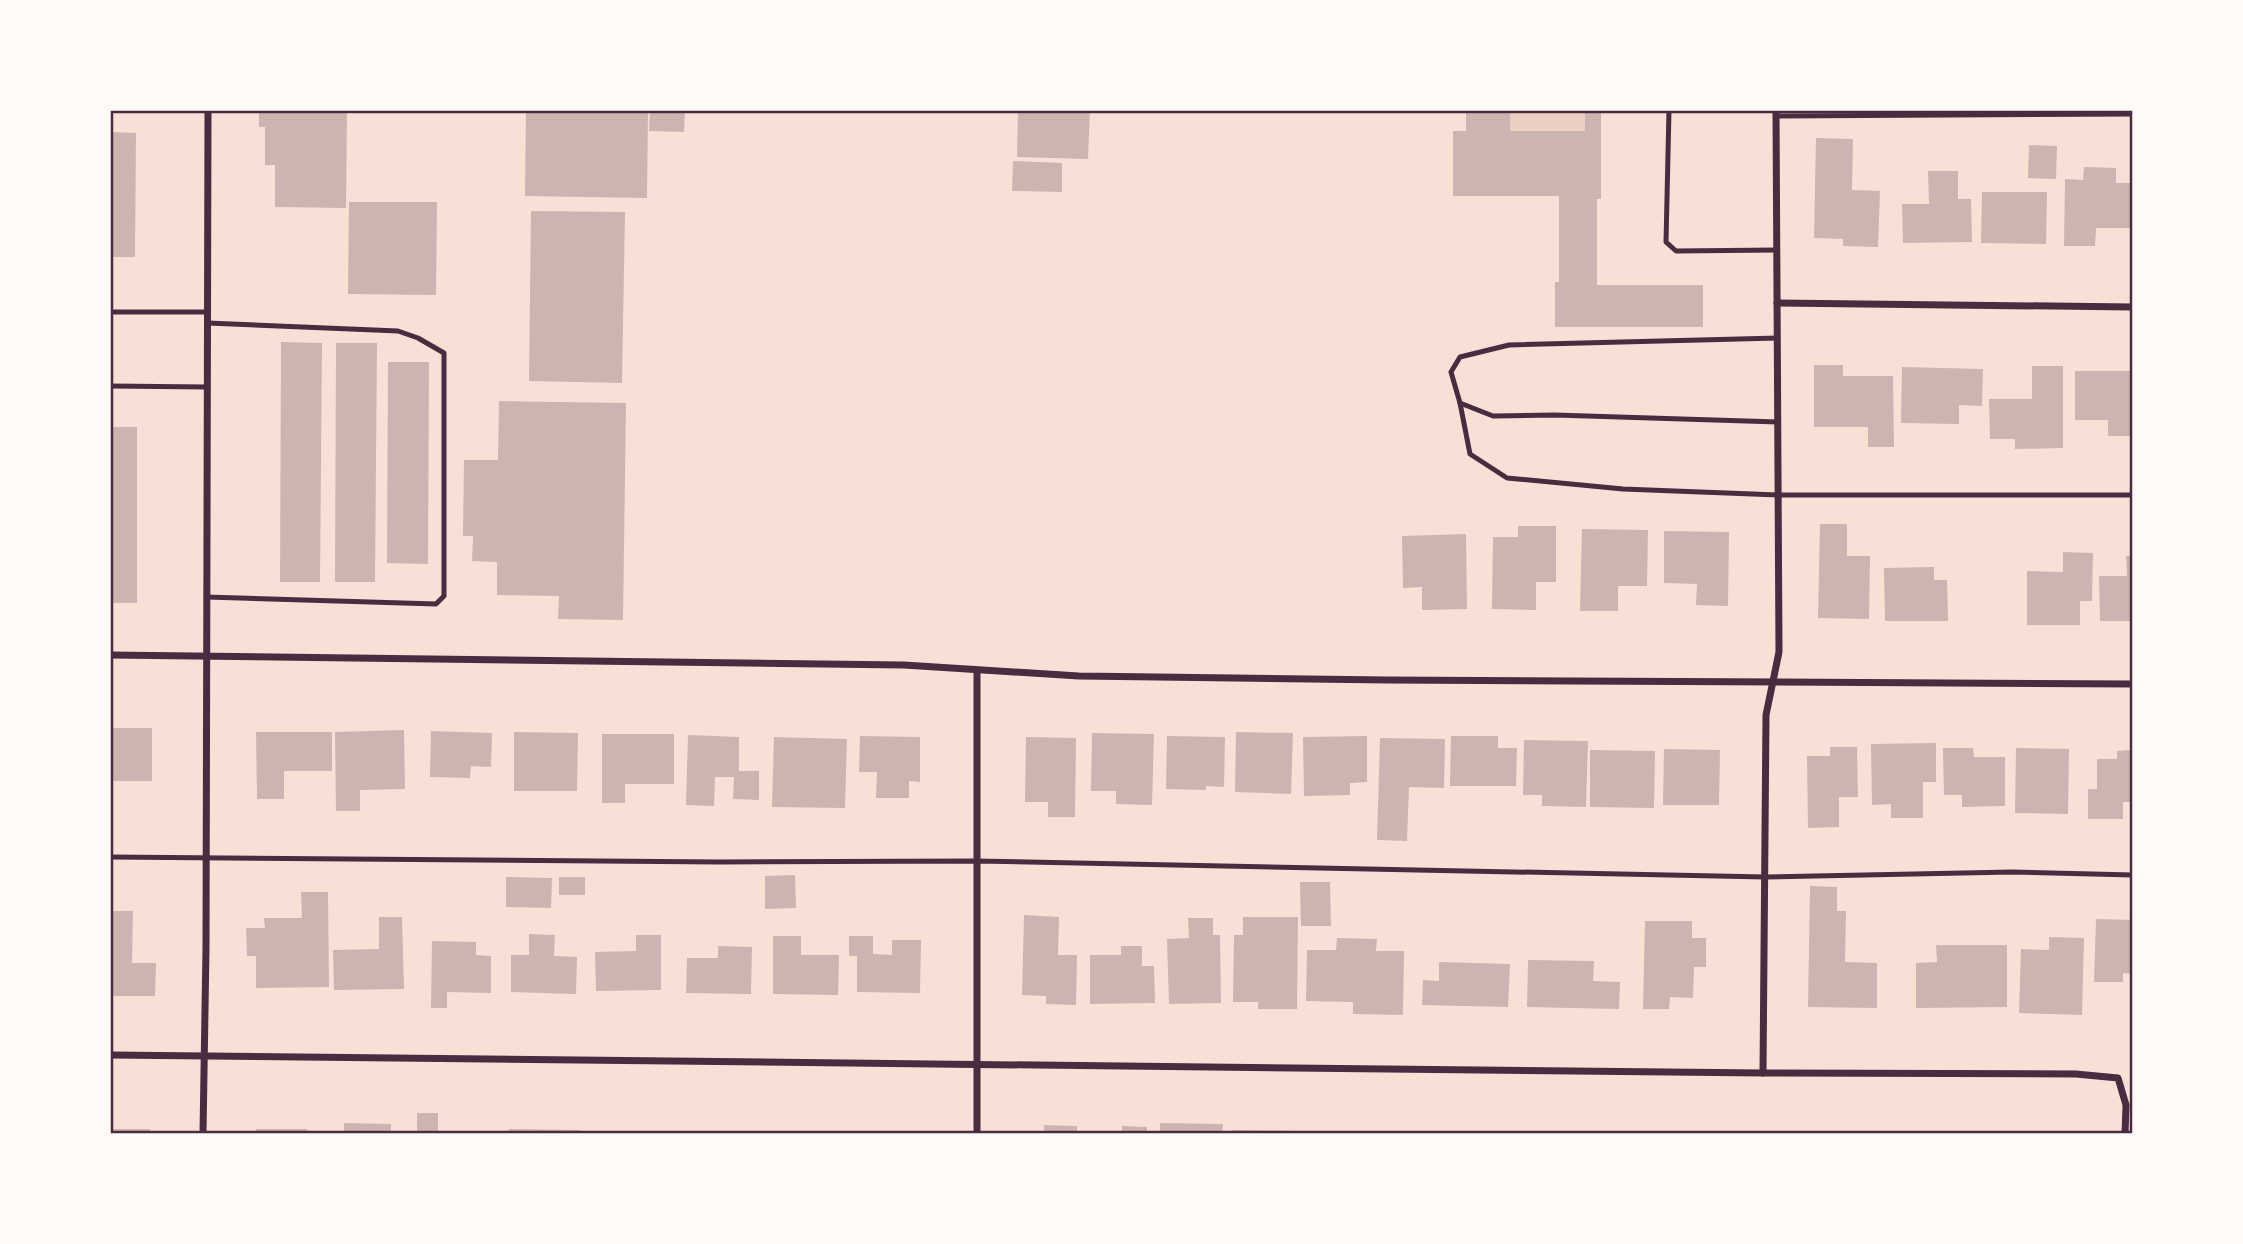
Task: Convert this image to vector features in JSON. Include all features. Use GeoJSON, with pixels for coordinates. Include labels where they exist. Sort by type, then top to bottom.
{"type":"FeatureCollection","features":[{"type":"Feature","properties":{"kind":"street"},"geometry":{"type":"LineString","coordinates":[[203,1134],[208,110]]}},
{"type":"Feature","properties":{"kind":"street"},"geometry":{"type":"LineString","coordinates":[[1763,1073],[1766,715],[1779,652],[1776,113]]}},
{"type":"Feature","properties":{"kind":"street"},"geometry":{"type":"LineString","coordinates":[[1777,303],[2133,307]]}},
{"type":"Feature","properties":{"kind":"street"},"geometry":{"type":"LineString","coordinates":[[110,654],[904,666],[1079,676],[2133,684]]}},
{"type":"Feature","properties":{"kind":"street"},"geometry":{"type":"LineString","coordinates":[[977,670],[977,1134]]}},
{"type":"Feature","properties":{"kind":"street"},"geometry":{"type":"LineString","coordinates":[[110,1055],[2076,1074],[2118,1078],[2126,1105],[2126,1134]]}},
{"type":"Feature","properties":{"kind":"lane"},"geometry":{"type":"LineString","coordinates":[[1669,110],[1666,242],[1676,251],[1777,250]]}},
{"type":"Feature","properties":{"kind":"lane"},"geometry":{"type":"LineString","coordinates":[[1776,113],[2133,114]]}},
{"type":"Feature","properties":{"kind":"lane"},"geometry":{"type":"LineString","coordinates":[[110,312],[207,312]]}},
{"type":"Feature","properties":{"kind":"lane"},"geometry":{"type":"LineString","coordinates":[[206,597],[436,604],[444,596],[444,353],[418,338],[398,331],[207,323]]}},
{"type":"Feature","properties":{"kind":"lane"},"geometry":{"type":"LineString","coordinates":[[1777,338],[1509,345],[1460,357],[1451,372],[1460,403],[1469,454],[1507,478],[1623,489],[1778,495],[2133,495]]}},
{"type":"Feature","properties":{"kind":"lane"},"geometry":{"type":"LineString","coordinates":[[110,386],[207,387]]}},
{"type":"Feature","properties":{"kind":"lane"},"geometry":{"type":"LineString","coordinates":[[1460,403],[1493,416],[1555,415],[1779,422]]}},
{"type":"Feature","properties":{"kind":"lane"},"geometry":{"type":"LineString","coordinates":[[110,857],[976,861],[1765,877],[2012,872],[2133,875]]}},
{"type":"Feature","properties":{"kind":"shaded area"},"geometry":{"type":"Polygon","coordinates":[[[1510,110],[1585,113],[1585,131],[1510,131],[1510,110]]]}},
{"type":"Feature","properties":{"kind":"building"},"geometry":{"type":"Polygon","coordinates":[[[259,110],[347,110],[346,208],[275,207],[275,165],[265,165],[265,127],[259,127],[259,110]]]}},
{"type":"Feature","properties":{"kind":"building"},"geometry":{"type":"Polygon","coordinates":[[[526,110],[648,110],[647,198],[525,196],[526,110]]]}},
{"type":"Feature","properties":{"kind":"building"},"geometry":{"type":"Polygon","coordinates":[[[650,110],[685,110],[684,132],[649,131],[650,110]]]}},
{"type":"Feature","properties":{"kind":"building"},"geometry":{"type":"Polygon","coordinates":[[[1018,110],[1090,110],[1088,159],[1017,157],[1018,110]]]}},
{"type":"Feature","properties":{"kind":"building"},"geometry":{"type":"Polygon","coordinates":[[[1466,110],[1510,110],[1510,131],[1585,131],[1585,110],[1601,110],[1597,285],[1703,285],[1703,327],[1555,327],[1555,282],[1559,282],[1559,196],[1453,196],[1453,131],[1466,131],[1466,110]]]}},
{"type":"Feature","properties":{"kind":"building"},"geometry":{"type":"Polygon","coordinates":[[[110,132],[136,133],[135,257],[110,257],[110,132]]]}},
{"type":"Feature","properties":{"kind":"building"},"geometry":{"type":"Polygon","coordinates":[[[1816,138],[1853,139],[1852,190],[1880,191],[1878,247],[1843,246],[1843,239],[1814,238],[1816,138]]]}},
{"type":"Feature","properties":{"kind":"building"},"geometry":{"type":"Polygon","coordinates":[[[2029,145],[2057,146],[2056,179],[2028,178],[2029,145]]]}},
{"type":"Feature","properties":{"kind":"building"},"geometry":{"type":"Polygon","coordinates":[[[1013,161],[1062,163],[1062,192],[1012,191],[1013,161]]]}},
{"type":"Feature","properties":{"kind":"building"},"geometry":{"type":"Polygon","coordinates":[[[2084,167],[2116,168],[2116,183],[2133,183],[2133,228],[2096,228],[2095,246],[2064,246],[2065,179],[2083,180],[2084,167]]]}},
{"type":"Feature","properties":{"kind":"building"},"geometry":{"type":"Polygon","coordinates":[[[1928,171],[1958,171],[1958,199],[1971,199],[1972,242],[1903,243],[1902,204],[1929,204],[1928,171]]]}},
{"type":"Feature","properties":{"kind":"building"},"geometry":{"type":"Polygon","coordinates":[[[1982,192],[2047,192],[2046,244],[1981,243],[1982,192]]]}},
{"type":"Feature","properties":{"kind":"building"},"geometry":{"type":"Polygon","coordinates":[[[349,202],[437,202],[436,295],[348,294],[349,202]]]}},
{"type":"Feature","properties":{"kind":"building"},"geometry":{"type":"Polygon","coordinates":[[[531,211],[625,212],[622,383],[529,381],[531,211]]]}},
{"type":"Feature","properties":{"kind":"building"},"geometry":{"type":"Polygon","coordinates":[[[281,342],[322,343],[320,582],[280,582],[281,342]]]}},
{"type":"Feature","properties":{"kind":"building"},"geometry":{"type":"Polygon","coordinates":[[[336,343],[377,343],[375,582],[335,582],[336,343]]]}},
{"type":"Feature","properties":{"kind":"building"},"geometry":{"type":"Polygon","coordinates":[[[388,362],[429,362],[428,564],[387,563],[388,362]]]}},
{"type":"Feature","properties":{"kind":"building"},"geometry":{"type":"Polygon","coordinates":[[[1814,365],[1843,365],[1843,376],[1893,376],[1894,447],[1868,447],[1868,427],[1814,427],[1814,365]]]}},
{"type":"Feature","properties":{"kind":"building"},"geometry":{"type":"Polygon","coordinates":[[[2032,366],[2063,366],[2063,448],[2015,449],[2015,439],[1990,439],[1989,399],[2032,399],[2032,366]]]}},
{"type":"Feature","properties":{"kind":"building"},"geometry":{"type":"Polygon","coordinates":[[[1902,367],[1983,369],[1982,406],[1959,405],[1959,424],[1901,423],[1902,367]]]}},
{"type":"Feature","properties":{"kind":"building"},"geometry":{"type":"Polygon","coordinates":[[[2075,371],[2133,371],[2133,436],[2108,436],[2108,420],[2075,420],[2075,371]]]}},
{"type":"Feature","properties":{"kind":"building"},"geometry":{"type":"Polygon","coordinates":[[[499,401],[626,403],[623,620],[558,619],[559,596],[497,595],[497,562],[472,561],[473,536],[463,536],[464,460],[498,460],[499,401]]]}},
{"type":"Feature","properties":{"kind":"building"},"geometry":{"type":"Polygon","coordinates":[[[110,427],[137,427],[137,603],[110,603],[110,427]]]}},
{"type":"Feature","properties":{"kind":"building"},"geometry":{"type":"Polygon","coordinates":[[[1820,524],[1847,524],[1847,556],[1870,556],[1869,619],[1818,618],[1820,524]]]}},
{"type":"Feature","properties":{"kind":"building"},"geometry":{"type":"Polygon","coordinates":[[[1518,526],[1556,526],[1556,582],[1536,582],[1536,610],[1492,609],[1493,537],[1518,537],[1518,526]]]}},
{"type":"Feature","properties":{"kind":"building"},"geometry":{"type":"Polygon","coordinates":[[[1582,529],[1648,530],[1647,586],[1618,586],[1618,611],[1580,611],[1582,529]]]}},
{"type":"Feature","properties":{"kind":"building"},"geometry":{"type":"Polygon","coordinates":[[[1664,531],[1729,532],[1728,606],[1696,605],[1697,584],[1664,583],[1664,531]]]}},
{"type":"Feature","properties":{"kind":"building"},"geometry":{"type":"Polygon","coordinates":[[[1466,534],[1467,609],[1422,610],[1422,587],[1403,588],[1402,536],[1466,534]]]}},
{"type":"Feature","properties":{"kind":"building"},"geometry":{"type":"Polygon","coordinates":[[[2063,552],[2093,553],[2092,601],[2080,601],[2080,625],[2027,625],[2027,571],[2063,572],[2063,552]]]}},
{"type":"Feature","properties":{"kind":"building"},"geometry":{"type":"Polygon","coordinates":[[[2126,556],[2133,556],[2133,621],[2100,621],[2099,576],[2127,576],[2126,556]]]}},
{"type":"Feature","properties":{"kind":"building"},"geometry":{"type":"Polygon","coordinates":[[[1934,567],[1934,580],[1947,580],[1948,621],[1885,621],[1884,568],[1934,567]]]}},
{"type":"Feature","properties":{"kind":"building"},"geometry":{"type":"Polygon","coordinates":[[[110,728],[152,728],[152,781],[110,781],[110,728]]]}},
{"type":"Feature","properties":{"kind":"building"},"geometry":{"type":"Polygon","coordinates":[[[404,730],[405,789],[360,790],[360,811],[336,811],[335,732],[404,730]]]}},
{"type":"Feature","properties":{"kind":"building"},"geometry":{"type":"Polygon","coordinates":[[[431,731],[492,733],[491,767],[471,766],[470,778],[430,777],[431,731]]]}},
{"type":"Feature","properties":{"kind":"building"},"geometry":{"type":"Polygon","coordinates":[[[256,732],[332,732],[332,771],[284,771],[284,799],[257,799],[256,732]]]}},
{"type":"Feature","properties":{"kind":"building"},"geometry":{"type":"Polygon","coordinates":[[[514,732],[578,733],[577,791],[514,791],[514,732]]]}},
{"type":"Feature","properties":{"kind":"building"},"geometry":{"type":"Polygon","coordinates":[[[1236,732],[1293,733],[1291,794],[1235,792],[1236,732]]]}},
{"type":"Feature","properties":{"kind":"building"},"geometry":{"type":"Polygon","coordinates":[[[1092,733],[1154,734],[1152,805],[1116,804],[1116,791],[1091,791],[1092,733]]]}},
{"type":"Feature","properties":{"kind":"building"},"geometry":{"type":"Polygon","coordinates":[[[602,734],[674,734],[674,784],[625,784],[625,803],[602,803],[602,734]]]}},
{"type":"Feature","properties":{"kind":"building"},"geometry":{"type":"Polygon","coordinates":[[[688,735],[739,737],[739,771],[759,771],[759,800],[733,799],[734,777],[715,777],[714,806],[686,805],[688,735]]]}},
{"type":"Feature","properties":{"kind":"building"},"geometry":{"type":"Polygon","coordinates":[[[860,736],[920,737],[920,782],[909,781],[909,798],[876,798],[877,772],[859,772],[860,736]]]}},
{"type":"Feature","properties":{"kind":"building"},"geometry":{"type":"Polygon","coordinates":[[[1167,736],[1225,737],[1224,787],[1206,786],[1206,790],[1166,789],[1167,736]]]}},
{"type":"Feature","properties":{"kind":"building"},"geometry":{"type":"Polygon","coordinates":[[[1367,736],[1367,782],[1350,783],[1350,795],[1304,796],[1303,737],[1367,736]]]}},
{"type":"Feature","properties":{"kind":"building"},"geometry":{"type":"Polygon","coordinates":[[[1451,736],[1498,736],[1498,748],[1517,748],[1516,786],[1450,786],[1451,736]]]}},
{"type":"Feature","properties":{"kind":"building"},"geometry":{"type":"Polygon","coordinates":[[[774,737],[847,739],[845,808],[772,807],[774,737]]]}},
{"type":"Feature","properties":{"kind":"building"},"geometry":{"type":"Polygon","coordinates":[[[1026,737],[1076,738],[1075,817],[1048,817],[1048,802],[1025,802],[1026,737]]]}},
{"type":"Feature","properties":{"kind":"building"},"geometry":{"type":"Polygon","coordinates":[[[1380,738],[1445,739],[1444,788],[1409,787],[1407,841],[1377,840],[1380,738]]]}},
{"type":"Feature","properties":{"kind":"building"},"geometry":{"type":"Polygon","coordinates":[[[1524,740],[1588,741],[1586,807],[1542,806],[1542,795],[1523,795],[1524,740]]]}},
{"type":"Feature","properties":{"kind":"building"},"geometry":{"type":"Polygon","coordinates":[[[1936,743],[1936,782],[1923,782],[1923,818],[1891,818],[1891,804],[1872,805],[1871,744],[1936,743]]]}},
{"type":"Feature","properties":{"kind":"building"},"geometry":{"type":"Polygon","coordinates":[[[1830,747],[1857,747],[1858,797],[1839,797],[1839,827],[1808,828],[1807,756],[1830,756],[1830,747]]]}},
{"type":"Feature","properties":{"kind":"building"},"geometry":{"type":"Polygon","coordinates":[[[1943,748],[1973,748],[1974,757],[2005,757],[2005,806],[1962,807],[1962,795],[1944,795],[1943,748]]]}},
{"type":"Feature","properties":{"kind":"building"},"geometry":{"type":"Polygon","coordinates":[[[2016,748],[2069,749],[2068,814],[2015,813],[2016,748]]]}},
{"type":"Feature","properties":{"kind":"building"},"geometry":{"type":"Polygon","coordinates":[[[1664,749],[1720,750],[1719,805],[1663,805],[1664,749]]]}},
{"type":"Feature","properties":{"kind":"building"},"geometry":{"type":"Polygon","coordinates":[[[1590,750],[1655,751],[1654,808],[1590,807],[1590,750]]]}},
{"type":"Feature","properties":{"kind":"building"},"geometry":{"type":"Polygon","coordinates":[[[2133,750],[2133,802],[2123,802],[2123,819],[2088,819],[2088,789],[2097,789],[2097,759],[2117,759],[2117,751],[2133,750]]]}},
{"type":"Feature","properties":{"kind":"building"},"geometry":{"type":"Polygon","coordinates":[[[795,875],[796,908],[765,909],[765,876],[795,875]]]}},
{"type":"Feature","properties":{"kind":"building"},"geometry":{"type":"Polygon","coordinates":[[[506,877],[552,878],[551,908],[506,907],[506,877]]]}},
{"type":"Feature","properties":{"kind":"building"},"geometry":{"type":"Polygon","coordinates":[[[559,877],[585,877],[585,895],[559,895],[559,877]]]}},
{"type":"Feature","properties":{"kind":"building"},"geometry":{"type":"Polygon","coordinates":[[[1300,882],[1330,882],[1331,926],[1301,926],[1300,882]]]}},
{"type":"Feature","properties":{"kind":"building"},"geometry":{"type":"Polygon","coordinates":[[[1810,886],[1837,887],[1837,911],[1846,911],[1845,962],[1877,963],[1877,1008],[1808,1007],[1810,886]]]}},
{"type":"Feature","properties":{"kind":"building"},"geometry":{"type":"Polygon","coordinates":[[[301,892],[328,892],[329,987],[256,988],[256,956],[247,956],[246,928],[265,928],[264,918],[302,918],[301,892]]]}},
{"type":"Feature","properties":{"kind":"building"},"geometry":{"type":"Polygon","coordinates":[[[110,911],[133,911],[132,963],[156,963],[155,996],[110,996],[110,911]]]}},
{"type":"Feature","properties":{"kind":"building"},"geometry":{"type":"Polygon","coordinates":[[[1024,915],[1059,917],[1058,955],[1077,955],[1076,1005],[1046,1004],[1046,996],[1022,995],[1024,915]]]}},
{"type":"Feature","properties":{"kind":"building"},"geometry":{"type":"Polygon","coordinates":[[[379,917],[402,917],[404,989],[334,990],[333,950],[379,949],[379,917]]]}},
{"type":"Feature","properties":{"kind":"building"},"geometry":{"type":"Polygon","coordinates":[[[1243,917],[1298,917],[1297,1009],[1258,1009],[1258,1002],[1233,1002],[1234,935],[1243,935],[1243,917]]]}},
{"type":"Feature","properties":{"kind":"building"},"geometry":{"type":"Polygon","coordinates":[[[1188,918],[1213,918],[1213,935],[1220,935],[1221,1003],[1169,1004],[1167,939],[1189,938],[1188,918]]]}},
{"type":"Feature","properties":{"kind":"building"},"geometry":{"type":"Polygon","coordinates":[[[2096,919],[2133,920],[2133,974],[2123,973],[2123,982],[2094,982],[2096,919]]]}},
{"type":"Feature","properties":{"kind":"building"},"geometry":{"type":"Polygon","coordinates":[[[1645,921],[1692,921],[1692,938],[1706,938],[1706,967],[1694,967],[1693,998],[1670,997],[1669,1009],[1643,1009],[1645,921]]]}},
{"type":"Feature","properties":{"kind":"building"},"geometry":{"type":"Polygon","coordinates":[[[529,934],[555,935],[554,956],[577,957],[576,994],[511,992],[511,955],[529,955],[529,934]]]}},
{"type":"Feature","properties":{"kind":"building"},"geometry":{"type":"Polygon","coordinates":[[[636,935],[661,935],[661,990],[596,991],[595,952],[636,951],[636,935]]]}},
{"type":"Feature","properties":{"kind":"building"},"geometry":{"type":"Polygon","coordinates":[[[773,936],[801,936],[801,955],[839,955],[838,995],[773,994],[773,936]]]}},
{"type":"Feature","properties":{"kind":"building"},"geometry":{"type":"Polygon","coordinates":[[[849,936],[873,936],[873,954],[892,955],[892,940],[921,940],[920,993],[857,992],[857,956],[849,956],[849,936]]]}},
{"type":"Feature","properties":{"kind":"building"},"geometry":{"type":"Polygon","coordinates":[[[2049,937],[2084,938],[2082,1015],[2019,1013],[2021,949],[2049,950],[2049,937]]]}},
{"type":"Feature","properties":{"kind":"building"},"geometry":{"type":"Polygon","coordinates":[[[1337,938],[1377,939],[1376,951],[1404,951],[1403,1015],[1353,1014],[1353,1002],[1306,1001],[1307,950],[1336,950],[1337,938]]]}},
{"type":"Feature","properties":{"kind":"building"},"geometry":{"type":"Polygon","coordinates":[[[432,941],[476,942],[476,955],[491,956],[491,993],[447,992],[447,1008],[431,1008],[432,941]]]}},
{"type":"Feature","properties":{"kind":"building"},"geometry":{"type":"Polygon","coordinates":[[[1936,945],[2007,945],[2007,1007],[1916,1008],[1916,963],[1937,962],[1936,945]]]}},
{"type":"Feature","properties":{"kind":"building"},"geometry":{"type":"Polygon","coordinates":[[[718,946],[752,947],[751,994],[686,993],[687,958],[718,958],[718,946]]]}},
{"type":"Feature","properties":{"kind":"building"},"geometry":{"type":"Polygon","coordinates":[[[1121,946],[1142,946],[1142,966],[1154,966],[1155,1003],[1090,1004],[1090,955],[1121,955],[1121,946]]]}},
{"type":"Feature","properties":{"kind":"building"},"geometry":{"type":"Polygon","coordinates":[[[1528,960],[1594,961],[1593,981],[1620,982],[1619,1009],[1527,1007],[1528,960]]]}},
{"type":"Feature","properties":{"kind":"building"},"geometry":{"type":"Polygon","coordinates":[[[1439,962],[1510,964],[1508,1007],[1422,1005],[1423,980],[1439,981],[1439,962]]]}},
{"type":"Feature","properties":{"kind":"building"},"geometry":{"type":"Polygon","coordinates":[[[417,1113],[438,1113],[438,1131],[492,1131],[492,1134],[417,1134],[417,1113]]]}},
{"type":"Feature","properties":{"kind":"building"},"geometry":{"type":"Polygon","coordinates":[[[344,1123],[391,1124],[391,1134],[344,1134],[344,1123]]]}},
{"type":"Feature","properties":{"kind":"building"},"geometry":{"type":"Polygon","coordinates":[[[1160,1123],[1223,1124],[1222,1134],[1160,1134],[1160,1123]]]}},
{"type":"Feature","properties":{"kind":"building"},"geometry":{"type":"Polygon","coordinates":[[[1044,1125],[1077,1126],[1077,1134],[1044,1134],[1044,1125]]]}},
{"type":"Feature","properties":{"kind":"building"},"geometry":{"type":"Polygon","coordinates":[[[1122,1126],[1147,1127],[1147,1134],[1122,1134],[1122,1126]]]}},
{"type":"Feature","properties":{"kind":"building"},"geometry":{"type":"Polygon","coordinates":[[[113,1129],[150,1129],[150,1134],[113,1134],[113,1129]]]}},
{"type":"Feature","properties":{"kind":"building"},"geometry":{"type":"Polygon","coordinates":[[[256,1129],[307,1129],[307,1134],[256,1134],[256,1129]]]}},
{"type":"Feature","properties":{"kind":"building"},"geometry":{"type":"Polygon","coordinates":[[[509,1129],[580,1130],[580,1134],[509,1134],[509,1129]]]}},
{"type":"Feature","properties":{"kind":"building"},"geometry":{"type":"Polygon","coordinates":[[[1232,1130],[1294,1131],[1294,1134],[1232,1134],[1232,1130]]]}}]}
